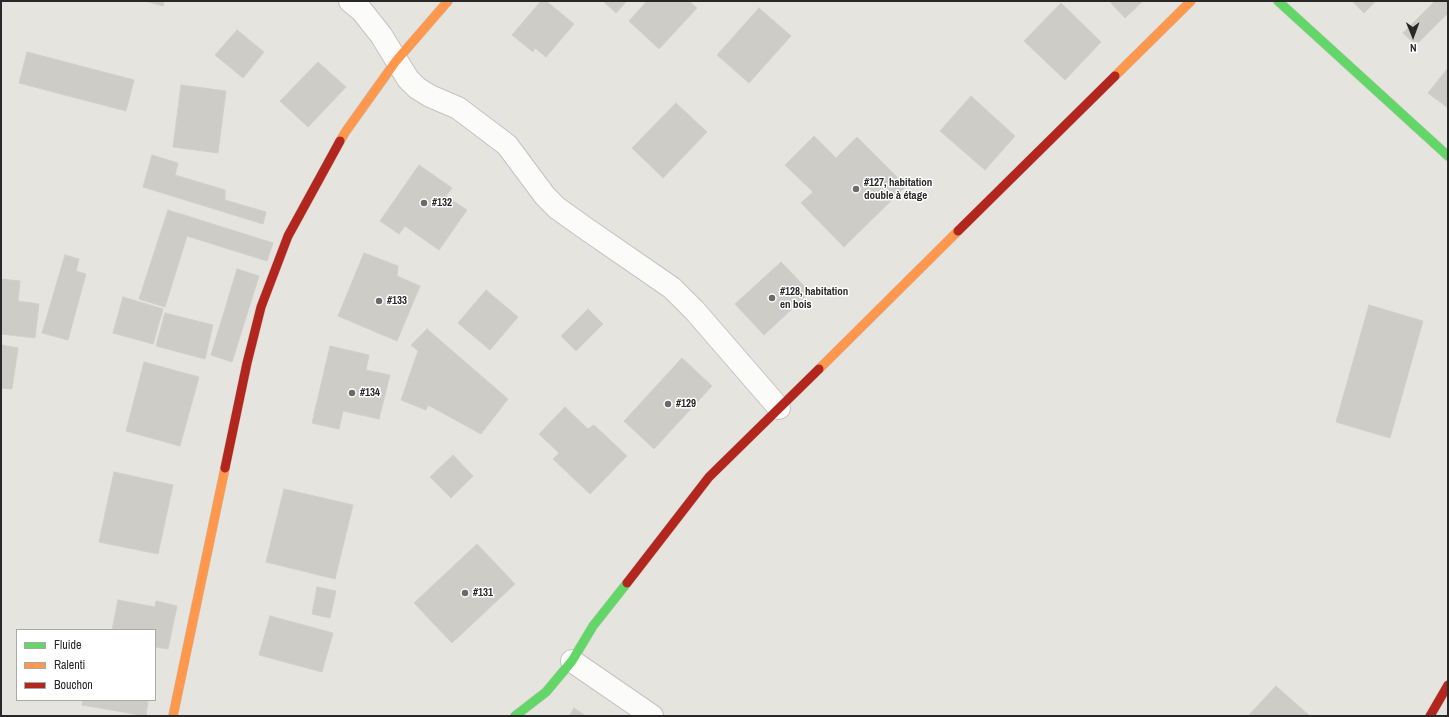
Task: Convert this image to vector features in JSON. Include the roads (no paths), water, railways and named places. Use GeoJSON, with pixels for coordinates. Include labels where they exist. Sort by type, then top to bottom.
{"type":"FeatureCollection","features":[{"type":"Feature","properties":{"kind":"street"},"geometry":{"type":"LineString","coordinates":[[350,1],[362,11],[381,35],[408,79],[417,88],[430,96],[458,108],[507,146],[545,196],[557,208],[672,288],[695,311],[780,408]]}},
{"type":"Feature","properties":{"kind":"street"},"geometry":{"type":"LineString","coordinates":[[173,716],[245,370],[261,307],[291,230],[346,131],[396,61],[448,1]]}},
{"type":"Feature","properties":{"kind":"street"},"geometry":{"type":"LineString","coordinates":[[515,716],[546,692],[572,661],[593,626],[709,477],[1191,1]]}},
{"type":"Feature","properties":{"kind":"street"},"geometry":{"type":"LineString","coordinates":[[1278,1],[1448,156]]}},
{"type":"Feature","properties":{"kind":"street"},"geometry":{"type":"LineString","coordinates":[[572,661],[652,716]]}},
{"type":"Feature","properties":{"kind":"street"},"geometry":{"type":"LineString","coordinates":[[1430,716],[1448,685]]}},
{"type":"Feature","properties":{"kind":"place","name":"#127, habitation double à étage"},"geometry":{"type":"Point","coordinates":[856,189]}},
{"type":"Feature","properties":{"kind":"place","name":"#132"},"geometry":{"type":"Point","coordinates":[424,203]}},
{"type":"Feature","properties":{"kind":"place","name":"#128, habitation en bois"},"geometry":{"type":"Point","coordinates":[772,298]}},
{"type":"Feature","properties":{"kind":"place","name":"#133"},"geometry":{"type":"Point","coordinates":[379,301]}},
{"type":"Feature","properties":{"kind":"place","name":"#134"},"geometry":{"type":"Point","coordinates":[352,393]}},
{"type":"Feature","properties":{"kind":"place","name":"#129"},"geometry":{"type":"Point","coordinates":[668,404]}},
{"type":"Feature","properties":{"kind":"place","name":"#131"},"geometry":{"type":"Point","coordinates":[465,593]}}]}
